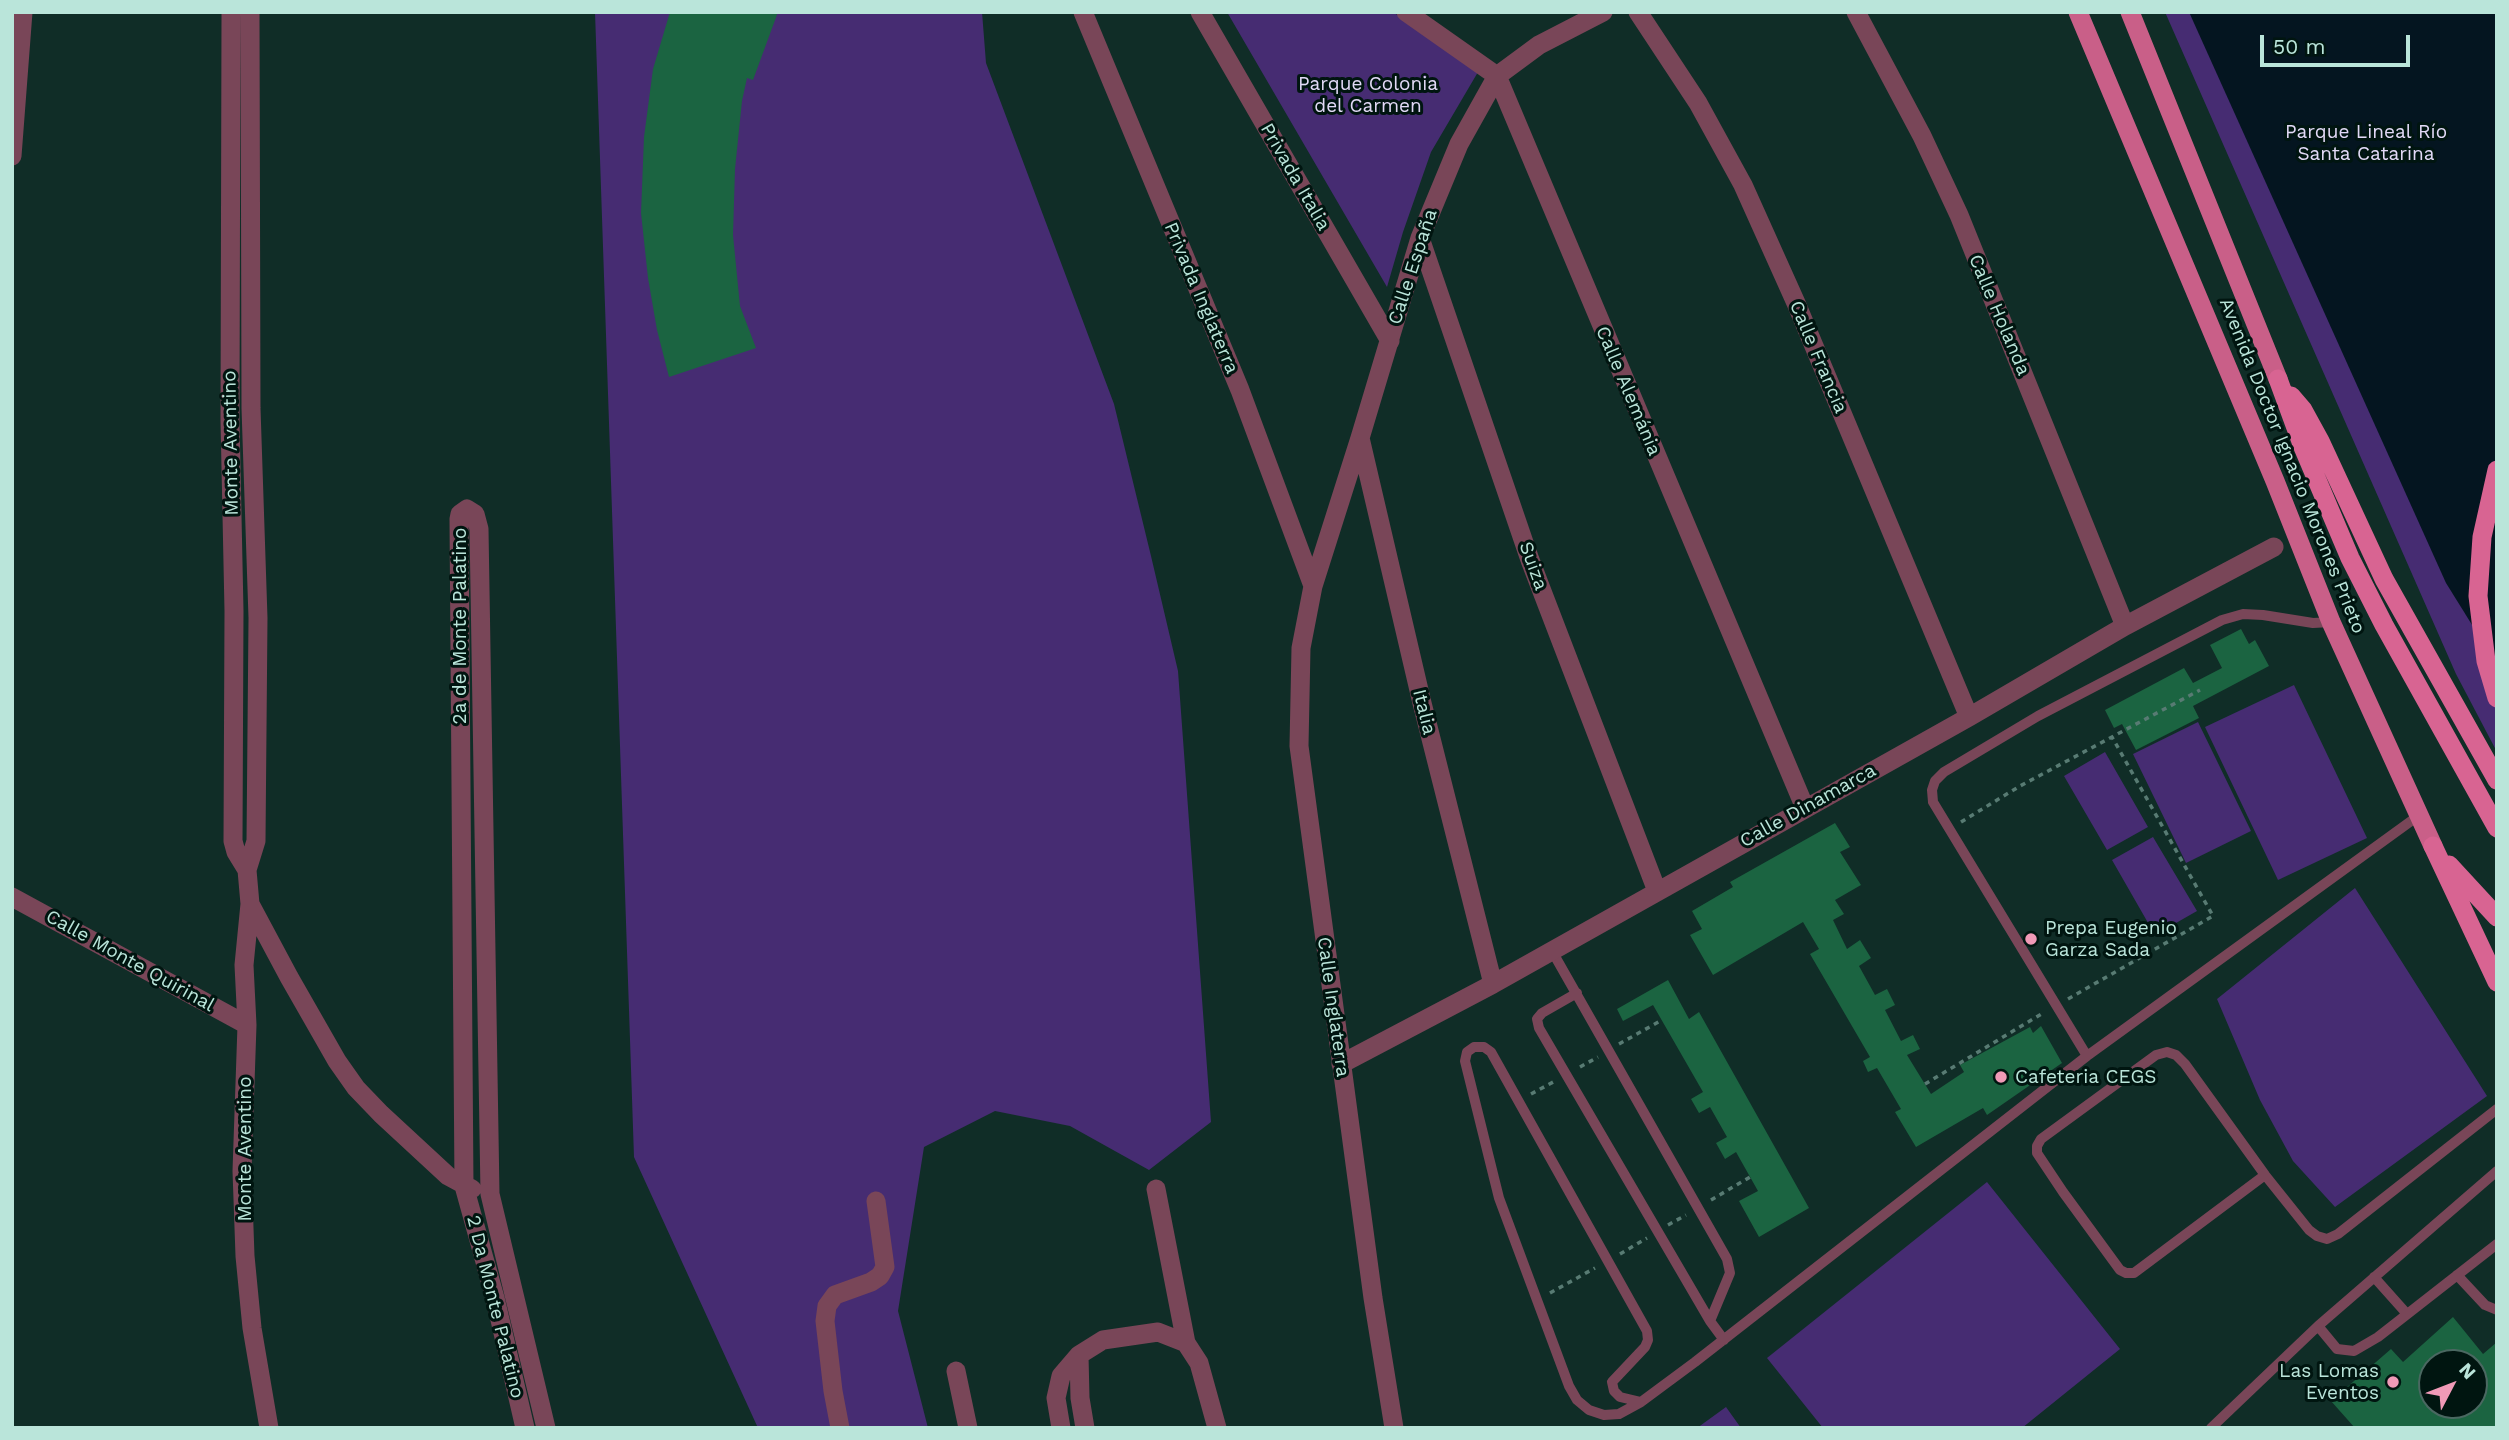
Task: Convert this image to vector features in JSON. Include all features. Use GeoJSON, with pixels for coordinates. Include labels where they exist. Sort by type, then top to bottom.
{"type":"FeatureCollection","features":[{"type":"Feature","properties":{"kind":"highway"},"geometry":{"type":"LineString","coordinates":[[2278,379],[2303,410],[2384,579],[2496,779]]}},
{"type":"Feature","properties":{"kind":"highway"},"geometry":{"type":"LineString","coordinates":[[2278,379],[2303,447],[2350,558],[2384,625],[2497,828]]}},
{"type":"Feature","properties":{"kind":"highway"},"geometry":{"type":"LineString","coordinates":[[2497,470],[2482,537],[2478,596],[2486,661],[2497,698]]}},
{"type":"Feature","properties":{"kind":"highway"},"geometry":{"type":"LineString","coordinates":[[2433,846],[2497,982]]}},
{"type":"Feature","properties":{"kind":"highway","name":"Avenida Doctor Ignacio Morones Prieto"},"geometry":{"type":"LineString","coordinates":[[2433,846],[2497,917]]}},
{"type":"Feature","properties":{"kind":"main road","name":"Avenida Doctor Ignacio Morones Prieto"},"geometry":{"type":"LineString","coordinates":[[2078,12],[2275,481],[2331,622],[2433,846]]}},
{"type":"Feature","properties":{"kind":"main road","name":"Avenida Doctor Ignacio Morones Prieto"},"geometry":{"type":"LineString","coordinates":[[2130,12],[2278,379]]}},
{"type":"Feature","properties":{"kind":"street","name":"Monte Aventino"},"geometry":{"type":"LineString","coordinates":[[231,12],[233,841],[247,870]]}},
{"type":"Feature","properties":{"kind":"street","name":"Monte Aventino"},"geometry":{"type":"LineString","coordinates":[[250,12],[251,408],[258,631],[256,841],[247,870],[250,904],[244,965],[247,1025],[242,1171],[245,1256],[252,1328],[269,1428]]}},
{"type":"Feature","properties":{"kind":"street","name":"Privada Inglaterra"},"geometry":{"type":"LineString","coordinates":[[1083,12],[1240,390],[1313,586]]}},
{"type":"Feature","properties":{"kind":"street","name":"Privada Italia"},"geometry":{"type":"LineString","coordinates":[[1200,12],[1390,341]]}},
{"type":"Feature","properties":{"kind":"street"},"geometry":{"type":"LineString","coordinates":[[1406,12],[1497,76]]}},
{"type":"Feature","properties":{"kind":"street","name":"Calle España"},"geometry":{"type":"LineString","coordinates":[[1313,586],[1420,238],[1459,144],[1497,76],[1539,45],[1603,12]]}},
{"type":"Feature","properties":{"kind":"street","name":"Calle Francia"},"geometry":{"type":"LineString","coordinates":[[1638,12],[1698,103],[1742,185],[1796,303],[1969,718]]}},
{"type":"Feature","properties":{"kind":"street","name":"Calle Holanda"},"geometry":{"type":"LineString","coordinates":[[1856,12],[1922,136],[1959,215],[2125,626]]}},
{"type":"Feature","properties":{"kind":"street"},"geometry":{"type":"LineString","coordinates":[[12,156],[19,18]]}},
{"type":"Feature","properties":{"kind":"street","name":"Calle Alemánia"},"geometry":{"type":"LineString","coordinates":[[1497,76],[1805,808]]}},
{"type":"Feature","properties":{"kind":"street","name":"Suiza"},"geometry":{"type":"LineString","coordinates":[[1420,238],[1530,560],[1657,891]]}},
{"type":"Feature","properties":{"kind":"street","name":"Italia"},"geometry":{"type":"LineString","coordinates":[[1360,438],[1422,703],[1493,984]]}},
{"type":"Feature","properties":{"kind":"street","name":"2a de Monte Palatino"},"geometry":{"type":"LineString","coordinates":[[464,1186],[459,519],[460,514],[467,509],[474,513],[479,528],[490,1194]]}},
{"type":"Feature","properties":{"kind":"street","name":"Calle Dinamarca"},"geometry":{"type":"LineString","coordinates":[[1341,1064],[1493,984],[1969,718],[2125,626],[2274,547]]}},
{"type":"Feature","properties":{"kind":"street","name":"Calle Inglaterra"},"geometry":{"type":"LineString","coordinates":[[1313,586],[1301,648],[1299,746],[1373,1298],[1394,1428]]}},
{"type":"Feature","properties":{"kind":"street","name":"Calle Monte Quirinal"},"geometry":{"type":"LineString","coordinates":[[12,897],[247,1025]]}},
{"type":"Feature","properties":{"kind":"street"},"geometry":{"type":"LineString","coordinates":[[250,904],[337,1061],[356,1088],[380,1114],[444,1172],[464,1186],[490,1194]]}},
{"type":"Feature","properties":{"kind":"street"},"geometry":{"type":"LineString","coordinates":[[244,965],[252,960],[267,961],[289,977]]}},
{"type":"Feature","properties":{"kind":"street","name":"2 Da Monte Palatino"},"geometry":{"type":"LineString","coordinates":[[464,1186],[495,1298],[525,1428]]}},
{"type":"Feature","properties":{"kind":"street"},"geometry":{"type":"LineString","coordinates":[[1156,1189],[1186,1343],[1199,1363],[1217,1428]]}},
{"type":"Feature","properties":{"kind":"street","name":"2 Da Monte Palatino"},"geometry":{"type":"LineString","coordinates":[[490,1194],[546,1428]]}},
{"type":"Feature","properties":{"kind":"street"},"geometry":{"type":"LineString","coordinates":[[840,1428],[825,1321],[827,1306],[835,1296],[880,1276],[885,1267],[876,1201]]}},
{"type":"Feature","properties":{"kind":"street"},"geometry":{"type":"LineString","coordinates":[[1061,1428],[1056,1398],[1061,1376],[1079,1355],[1103,1340],[1158,1332],[1186,1343]]}},
{"type":"Feature","properties":{"kind":"street"},"geometry":{"type":"LineString","coordinates":[[1079,1355],[1080,1398],[1085,1428]]}},
{"type":"Feature","properties":{"kind":"street"},"geometry":{"type":"LineString","coordinates":[[956,1371],[968,1428]]}},
{"type":"Feature","properties":{"kind":"lane"},"geometry":{"type":"LineString","coordinates":[[2088,1056],[1933,802],[1931,790],[1935,781],[1944,772],[2038,716],[2222,620],[2243,614],[2313,624],[2331,622]]}},
{"type":"Feature","properties":{"kind":"lane"},"geometry":{"type":"LineString","coordinates":[[1642,1402],[1620,1397],[1614,1391],[1612,1382],[1645,1347],[1647,1331],[1491,1052],[1485,1047],[1474,1047],[1467,1052],[1465,1061],[1499,1198],[1569,1386],[1577,1400],[1589,1410],[1604,1415],[1619,1414],[1642,1402],[1724,1340],[2088,1056],[2418,816]]}},
{"type":"Feature","properties":{"kind":"lane"},"geometry":{"type":"LineString","coordinates":[[1552,951],[1727,1259],[1730,1273],[1710,1321]]}},
{"type":"Feature","properties":{"kind":"lane"},"geometry":{"type":"LineString","coordinates":[[1577,993],[1542,1013],[1537,1019],[1539,1028],[1710,1321],[1724,1340]]}},
{"type":"Feature","properties":{"kind":"lane"},"geometry":{"type":"LineString","coordinates":[[2265,1175],[2134,1273],[2126,1273],[2120,1270],[2063,1192],[2037,1153],[2036,1146],[2041,1139],[2156,1055],[2167,1052],[2176,1055],[2185,1064],[2265,1175],[2309,1230],[2317,1236],[2327,1238],[2337,1234],[2497,1109]]}},
{"type":"Feature","properties":{"kind":"lane"},"geometry":{"type":"LineString","coordinates":[[2211,1428],[2318,1326],[2497,1171]]}},
{"type":"Feature","properties":{"kind":"lane"},"geometry":{"type":"LineString","coordinates":[[2318,1326],[2337,1349],[2354,1351],[2378,1337],[2497,1244]]}},
{"type":"Feature","properties":{"kind":"lane"},"geometry":{"type":"LineString","coordinates":[[2457,1275],[2485,1305],[2497,1310]]}},
{"type":"Feature","properties":{"kind":"lane"},"geometry":{"type":"LineString","coordinates":[[2374,1277],[2407,1314]]}},
{"type":"Feature","properties":{"kind":"path"},"geometry":{"type":"LineString","coordinates":[[1949,829],[2020,786],[2200,690]]}},
{"type":"Feature","properties":{"kind":"path"},"geometry":{"type":"LineString","coordinates":[[1925,1084],[2056,1005],[2213,916],[2112,737]]}},
{"type":"Feature","properties":{"kind":"green space"},"geometry":{"type":"Polygon","coordinates":[[[595,12],[982,12],[986,63],[1114,404],[1151,556],[1178,671],[1211,1122],[1149,1170],[1070,1126],[995,1111],[924,1147],[898,1311],[928,1428],[758,1428],[634,1157],[595,12]]]}},
{"type":"Feature","properties":{"kind":"green space","name":"Parque Colonia del Carmen"},"geometry":{"type":"Polygon","coordinates":[[[1227,12],[1393,12],[1478,72],[1431,152],[1387,287],[1227,12]]]}},
{"type":"Feature","properties":{"kind":"green space","name":"Parque Lineal Río Santa Catarina"},"geometry":{"type":"Polygon","coordinates":[[[2165,12],[2497,12],[2497,752],[2456,674],[2165,12]]]}},
{"type":"Feature","properties":{"kind":"green space"},"geometry":{"type":"Polygon","coordinates":[[[2294,685],[2367,838],[2278,880],[2205,727],[2294,685]]]}},
{"type":"Feature","properties":{"kind":"green space"},"geometry":{"type":"Polygon","coordinates":[[[2198,722],[2251,831],[2186,863],[2133,754],[2198,722]]]}},
{"type":"Feature","properties":{"kind":"green space"},"geometry":{"type":"Polygon","coordinates":[[[2105,752],[2148,827],[2107,850],[2064,776],[2105,752]]]}},
{"type":"Feature","properties":{"kind":"green space"},"geometry":{"type":"Polygon","coordinates":[[[2153,837],[2197,911],[2155,935],[2112,860],[2153,837]]]}},
{"type":"Feature","properties":{"kind":"green space"},"geometry":{"type":"Polygon","coordinates":[[[2355,888],[2487,1096],[2335,1207],[2293,1161],[2260,1100],[2217,999],[2355,888]]]}},
{"type":"Feature","properties":{"kind":"green space"},"geometry":{"type":"Polygon","coordinates":[[[1987,1182],[2120,1349],[2022,1428],[1823,1428],[1767,1358],[1987,1182]]]}},
{"type":"Feature","properties":{"kind":"green space"},"geometry":{"type":"Polygon","coordinates":[[[1726,1407],[1741,1428],[1697,1428],[1726,1407]]]}},
{"type":"Feature","properties":{"kind":"water","name":"Parque Lineal Río Santa Catarina"},"geometry":{"type":"Polygon","coordinates":[[[2189,12],[2497,12],[2497,665],[2446,583],[2189,12]]]}},
{"type":"Feature","properties":{"kind":"building"},"geometry":{"type":"Polygon","coordinates":[[[670,12],[778,12],[753,80],[747,78],[735,169],[733,235],[740,306],[756,348],[669,377],[648,278],[641,213],[644,137],[653,69],[670,12]]]}},
{"type":"Feature","properties":{"kind":"building"},"geometry":{"type":"Polygon","coordinates":[[[2241,629],[2249,644],[2255,640],[2269,666],[2193,706],[2199,718],[2136,750],[2122,724],[2114,728],[2105,710],[2184,668],[2193,683],[2222,668],[2210,645],[2241,629]]]}},
{"type":"Feature","properties":{"kind":"building"},"geometry":{"type":"Polygon","coordinates":[[[1835,823],[1850,847],[1840,852],[1861,885],[1835,900],[1844,914],[1833,920],[1847,949],[1860,940],[1871,958],[1859,966],[1875,995],[1887,989],[1895,1005],[1885,1010],[1901,1041],[1913,1035],[1920,1049],[1907,1055],[1931,1094],[1964,1072],[1960,1065],[2030,1027],[2033,1033],[2041,1026],[2062,1063],[1987,1115],[1983,1108],[1916,1147],[1895,1112],[1901,1109],[1877,1068],[1868,1072],[1863,1061],[1870,1057],[1810,954],[1819,949],[1803,922],[1713,975],[1690,935],[1702,929],[1692,911],[1733,887],[1730,882],[1835,823]]]}},
{"type":"Feature","properties":{"kind":"building"},"geometry":{"type":"Polygon","coordinates":[[[1668,980],[1689,1019],[1699,1012],[1809,1208],[1759,1237],[1739,1201],[1758,1191],[1736,1152],[1725,1159],[1716,1143],[1727,1137],[1710,1107],[1699,1113],[1691,1099],[1703,1092],[1653,1005],[1623,1021],[1617,1009],[1668,980]]]}},
{"type":"Feature","properties":{"kind":"building","name":"Las Lomas Eventos"},"geometry":{"type":"Polygon","coordinates":[[[2453,1317],[2479,1349],[2418,1349],[2418,1419],[2488,1419],[2488,1350],[2497,1342],[2497,1428],[2355,1428],[2331,1401],[2391,1349],[2403,1362],[2453,1317]]]}},
{"type":"Feature","properties":{"kind":"place","name":"Prepa Eugenio Garza Sada"},"geometry":{"type":"Point","coordinates":[2031,939]}},
{"type":"Feature","properties":{"kind":"place","name":"Cafeteria CEGS"},"geometry":{"type":"Point","coordinates":[2001,1077]}},
{"type":"Feature","properties":{"kind":"place","name":"Las Lomas Eventos"},"geometry":{"type":"Point","coordinates":[2393,1382]}}]}
